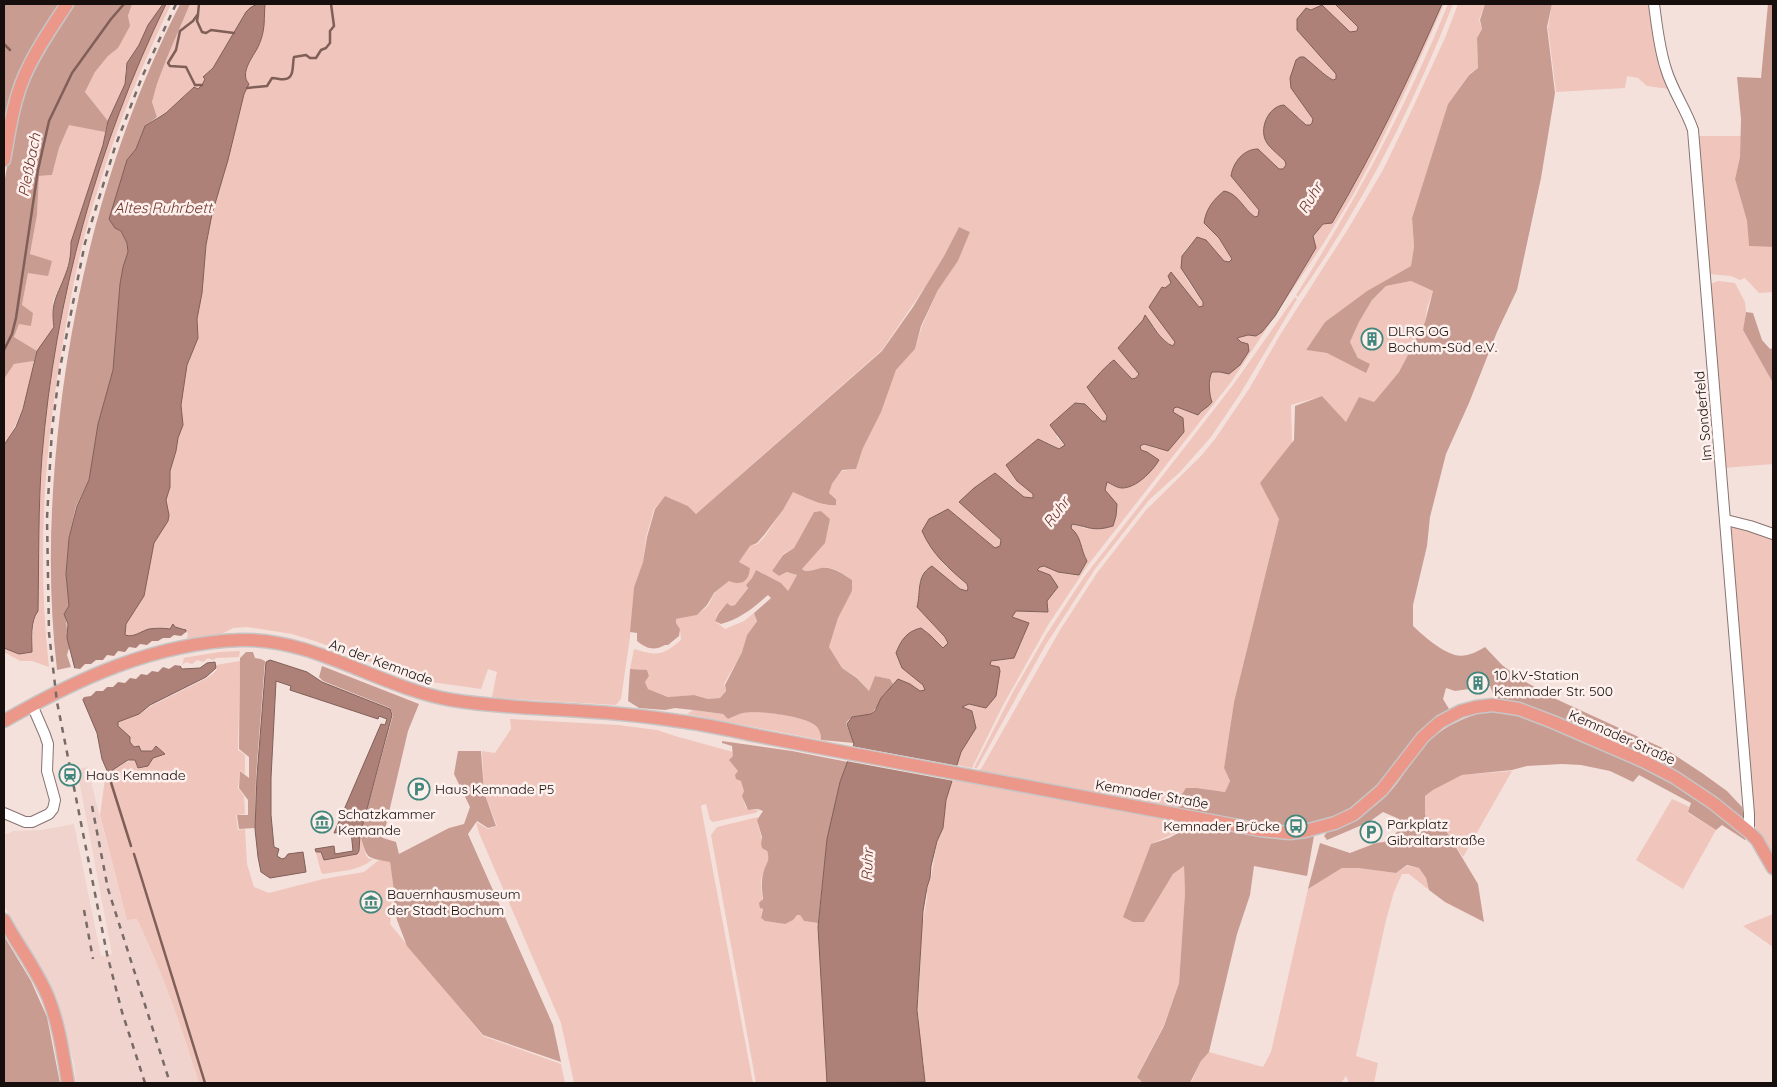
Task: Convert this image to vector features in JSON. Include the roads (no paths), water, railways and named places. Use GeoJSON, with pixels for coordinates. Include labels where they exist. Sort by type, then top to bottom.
{"type":"FeatureCollection","features":[{"type":"Feature","properties":{"kind":"main road"},"geometry":{"type":"LineString","coordinates":[[4,160],[24,77],[67,4]]}},
{"type":"Feature","properties":{"kind":"main road","name":"An der Kemnade"},"geometry":{"type":"LineString","coordinates":[[4,721],[77,682],[153,653],[185,645],[218,641],[263,641],[299,648],[409,690],[449,700],[682,721],[820,747]]}},
{"type":"Feature","properties":{"kind":"main road","name":"Kemnader Straße"},"geometry":{"type":"LineString","coordinates":[[820,747],[1228,824],[1290,833],[1320,828],[1342,820],[1360,809],[1382,790],[1424,737],[1440,722],[1461,711],[1493,705],[1519,709],[1662,770],[1687,784],[1749,832],[1757,840],[1773,868]]}},
{"type":"Feature","properties":{"kind":"main road"},"geometry":{"type":"LineString","coordinates":[[4,920],[48,996],[55,1016],[68,1083]]}},
{"type":"Feature","properties":{"kind":"street","name":"Im Sonderfeld"},"geometry":{"type":"LineString","coordinates":[[1654,4],[1666,71],[1693,130],[1726,520],[1749,832]]}},
{"type":"Feature","properties":{"kind":"street"},"geometry":{"type":"LineString","coordinates":[[1726,520],[1773,534]]}},
{"type":"Feature","properties":{"kind":"street"},"geometry":{"type":"LineString","coordinates":[[4,813],[25,822],[32,822],[49,814],[55,800],[47,771],[48,744],[32,705]]}},
{"type":"Feature","properties":{"kind":"water"},"geometry":{"type":"Polygon","coordinates":[[[163,4],[166,4],[119,112],[83,224],[69,281],[48,397],[42,456],[39,514],[38,611],[33,625],[32,652],[19,654],[4,648],[4,445],[16,427],[23,409],[37,351],[54,327],[54,305],[66,273],[71,242],[103,145],[108,121],[125,84],[127,63],[139,45],[148,25],[163,4]]]}},
{"type":"Feature","properties":{"kind":"water","name":"Altes Ruhrbett"},"geometry":{"type":"Polygon","coordinates":[[[257,4],[265,4],[264,29],[259,45],[246,70],[246,80],[249,84],[244,94],[228,160],[212,214],[206,245],[202,293],[197,319],[198,338],[187,365],[181,405],[183,425],[170,471],[170,487],[166,500],[169,515],[168,521],[154,543],[144,596],[126,624],[125,635],[134,635],[149,629],[170,629],[173,624],[175,627],[186,630],[180,666],[182,669],[200,668],[207,663],[215,662],[216,668],[206,677],[150,705],[139,714],[118,722],[118,726],[130,737],[130,742],[134,747],[139,746],[141,751],[152,751],[156,746],[165,754],[153,758],[148,766],[138,768],[135,760],[128,760],[108,773],[102,759],[97,733],[83,700],[67,638],[68,624],[64,614],[69,606],[66,574],[69,538],[77,506],[89,480],[98,424],[113,370],[120,284],[128,252],[127,243],[121,231],[115,228],[109,219],[127,160],[136,149],[145,126],[166,113],[194,87],[198,89],[202,85],[205,79],[203,77],[213,68],[246,12],[257,4]]]}},
{"type":"Feature","properties":{"kind":"water","name":"Ruhr"},"geometry":{"type":"Polygon","coordinates":[[[1335,4],[1442,4],[1377,142],[1332,223],[1323,224],[1313,236],[1316,248],[1275,316],[1262,332],[1256,336],[1248,335],[1237,338],[1241,342],[1248,344],[1249,351],[1240,365],[1229,374],[1212,372],[1209,387],[1212,402],[1209,406],[1198,415],[1177,407],[1174,408],[1173,412],[1183,418],[1184,432],[1168,451],[1144,444],[1140,446],[1141,450],[1159,460],[1148,474],[1133,485],[1122,488],[1107,482],[1105,490],[1117,504],[1113,526],[1096,529],[1072,524],[1071,528],[1079,539],[1087,561],[1079,575],[1058,572],[1044,566],[1037,570],[1050,575],[1058,587],[1047,601],[1048,612],[1016,611],[1012,617],[1029,623],[1014,658],[991,661],[990,665],[999,667],[1000,671],[996,696],[986,708],[969,704],[962,707],[972,711],[976,728],[961,752],[946,800],[943,828],[937,841],[923,911],[917,1010],[925,1082],[827,1083],[818,927],[827,839],[840,782],[854,744],[847,724],[852,717],[871,714],[875,711],[881,698],[898,679],[920,691],[925,690],[923,685],[902,668],[896,653],[905,637],[912,631],[921,628],[943,648],[948,643],[945,637],[917,607],[923,574],[932,566],[960,589],[967,591],[968,588],[967,584],[936,554],[922,531],[929,519],[948,509],[995,548],[1000,546],[1001,540],[959,502],[995,473],[1024,497],[1033,498],[1033,494],[1017,481],[1006,465],[1038,439],[1059,449],[1065,445],[1050,425],[1075,403],[1085,404],[1102,421],[1106,421],[1107,416],[1087,387],[1114,360],[1132,379],[1136,378],[1139,374],[1118,348],[1143,320],[1145,315],[1161,337],[1173,346],[1175,342],[1149,307],[1162,287],[1165,288],[1171,283],[1168,276],[1171,272],[1199,307],[1203,306],[1203,302],[1181,268],[1182,256],[1197,237],[1206,240],[1224,261],[1229,262],[1232,259],[1219,238],[1204,223],[1206,213],[1213,201],[1224,191],[1237,198],[1255,217],[1258,216],[1259,210],[1231,176],[1232,171],[1236,162],[1243,154],[1258,149],[1279,169],[1283,169],[1286,165],[1285,161],[1264,138],[1266,120],[1269,114],[1278,106],[1284,105],[1306,125],[1312,123],[1313,119],[1291,88],[1290,78],[1296,60],[1304,57],[1333,80],[1336,79],[1336,74],[1297,30],[1297,19],[1306,8],[1311,10],[1322,5],[1350,32],[1357,31],[1358,27],[1335,4]]]}},
{"type":"Feature","properties":{"kind":"water"},"geometry":{"type":"Polygon","coordinates":[[[270,660],[307,672],[322,682],[390,709],[392,715],[360,835],[359,851],[357,854],[324,860],[321,852],[316,852],[315,849],[334,846],[335,854],[353,851],[351,831],[334,833],[381,724],[385,725],[387,719],[379,716],[378,719],[290,690],[291,686],[276,681],[271,778],[271,815],[274,847],[279,849],[277,856],[282,859],[288,854],[303,852],[306,872],[270,878],[261,872],[255,829],[266,662],[270,660]]]}},
{"type":"Feature","properties":{"kind":"waterway","name":"Pleßbach"},"geometry":{"type":"LineString","coordinates":[[4,350],[12,334],[16,318],[38,170],[49,121],[72,73],[124,4]]}},
{"type":"Feature","properties":{"kind":"waterway"},"geometry":{"type":"LineString","coordinates":[[199,4],[198,14],[193,21],[180,31],[176,50],[168,63],[170,66],[186,67],[195,85],[202,85]]}},
{"type":"Feature","properties":{"kind":"waterway"},"geometry":{"type":"LineString","coordinates":[[247,88],[267,86],[272,78],[288,78],[292,73],[294,57],[306,55],[310,58],[316,58],[321,50],[330,43],[330,31],[334,26],[331,4]]}},
{"type":"Feature","properties":{"kind":"waterway"},"geometry":{"type":"LineString","coordinates":[[198,15],[197,21],[202,32],[206,33],[211,30],[234,33]]}},
{"type":"Feature","properties":{"kind":"waterway"},"geometry":{"type":"LineString","coordinates":[[4,44],[10,50]]}},
{"type":"Feature","properties":{"kind":"waterway"},"geometry":{"type":"LineString","coordinates":[[108,773],[131,846]]}},
{"type":"Feature","properties":{"kind":"waterway"},"geometry":{"type":"LineString","coordinates":[[134,854],[205,1083]]}},
{"type":"Feature","properties":{"kind":"railway"},"geometry":{"type":"LineString","coordinates":[[145,1083],[122,1012],[107,954],[57,702],[49,633],[47,518],[52,429],[60,368],[85,243],[115,147],[142,77],[176,4]]}},
{"type":"Feature","properties":{"kind":"railway"},"geometry":{"type":"LineString","coordinates":[[92,806],[108,889],[170,1083]]}},
{"type":"Feature","properties":{"kind":"railway"},"geometry":{"type":"LineString","coordinates":[[84,910],[93,959]]}},
{"type":"Feature","properties":{"kind":"place","name":"DLRG OG Bochum-Süd e.V."},"geometry":{"type":"Point","coordinates":[1372,339]}},
{"type":"Feature","properties":{"kind":"place","name":"10 kV-Station Kemnader Str. 500"},"geometry":{"type":"Point","coordinates":[1478,683]}},
{"type":"Feature","properties":{"kind":"place","name":"Haus Kemnade"},"geometry":{"type":"Point","coordinates":[70,775]}},
{"type":"Feature","properties":{"kind":"place","name":"Haus Kemnade P5"},"geometry":{"type":"Point","coordinates":[419,789]}},
{"type":"Feature","properties":{"kind":"place","name":"Schatzkammer Kemande"},"geometry":{"type":"Point","coordinates":[322,822]}},
{"type":"Feature","properties":{"kind":"place","name":"Kemnader Brücke"},"geometry":{"type":"Point","coordinates":[1296,826]}},
{"type":"Feature","properties":{"kind":"place","name":"Parkplatz Gibraltarstraße"},"geometry":{"type":"Point","coordinates":[1371,832]}},
{"type":"Feature","properties":{"kind":"place","name":"Bauernhausmuseum der Stadt Bochum"},"geometry":{"type":"Point","coordinates":[371,902]}}]}
